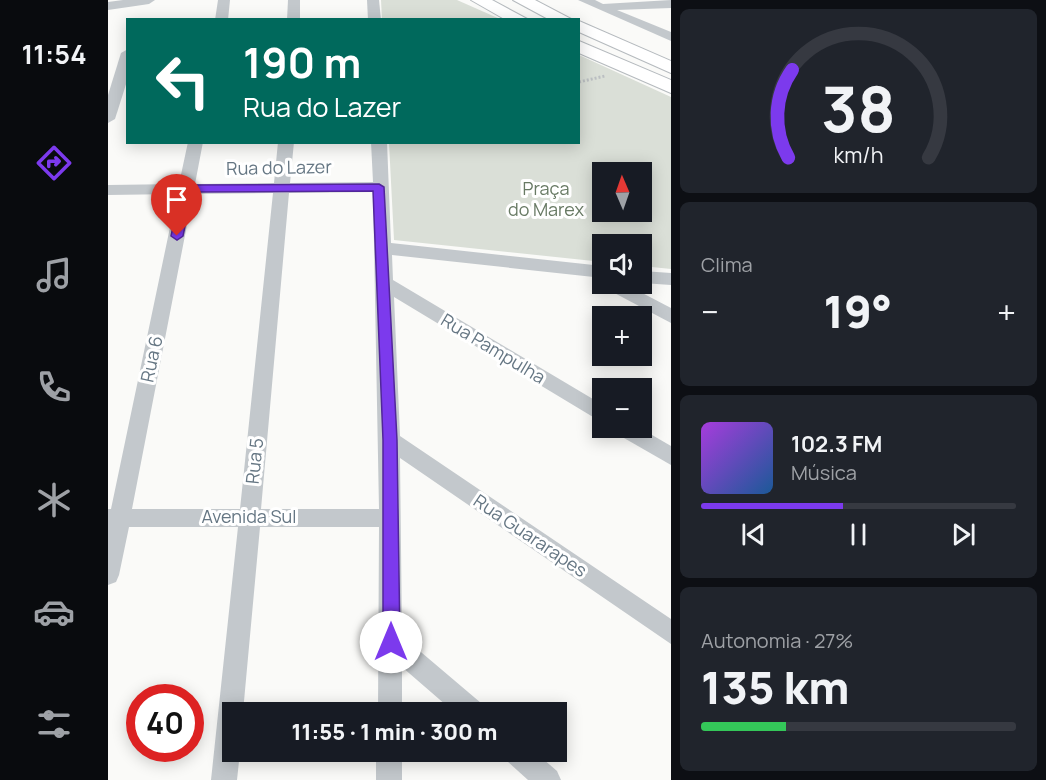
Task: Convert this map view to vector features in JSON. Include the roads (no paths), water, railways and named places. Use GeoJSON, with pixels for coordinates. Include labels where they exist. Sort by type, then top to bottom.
{"type":"FeatureCollection","features":[{"type":"Feature","properties":{"kind":"main road"},"geometry":{"type":"LineString","coordinates":[[479,0],[517,18]]}},
{"type":"Feature","properties":{"kind":"main road"},"geometry":{"type":"LineString","coordinates":[[521,0],[561,18]]}},
{"type":"Feature","properties":{"kind":"main road"},"geometry":{"type":"LineString","coordinates":[[580,26],[671,68]]}},
{"type":"Feature","properties":{"kind":"main road"},"geometry":{"type":"LineString","coordinates":[[580,46],[671,87]]}},
{"type":"Feature","properties":{"kind":"street"},"geometry":{"type":"LineString","coordinates":[[220,18],[224,0]]}},
{"type":"Feature","properties":{"kind":"street"},"geometry":{"type":"LineString","coordinates":[[293,18],[294,0]]}},
{"type":"Feature","properties":{"kind":"street"},"geometry":{"type":"LineString","coordinates":[[373,0],[375,18]]}},
{"type":"Feature","properties":{"kind":"street"},"geometry":{"type":"LineString","coordinates":[[584,0],[671,37]]}},
{"type":"Feature","properties":{"kind":"street"},"geometry":{"type":"LineString","coordinates":[[108,6],[146,1]]}},
{"type":"Feature","properties":{"kind":"street"},"geometry":{"type":"LineString","coordinates":[[138,18],[146,1]]}},
{"type":"Feature","properties":{"kind":"street"},"geometry":{"type":"LineString","coordinates":[[599,6],[664,8]]}},
{"type":"Feature","properties":{"kind":"street"},"geometry":{"type":"LineString","coordinates":[[622,15],[664,8]]}},
{"type":"Feature","properties":{"kind":"street"},"geometry":{"type":"LineString","coordinates":[[108,119],[126,60]]}},
{"type":"Feature","properties":{"kind":"street","name":"Rua 6"},"geometry":{"type":"LineString","coordinates":[[108,574],[114,518],[196,144]]}},
{"type":"Feature","properties":{"kind":"street","name":"Rua 5"},"geometry":{"type":"LineString","coordinates":[[224,780],[284,187],[286,144]]}},
{"type":"Feature","properties":{"kind":"street"},"geometry":{"type":"LineString","coordinates":[[379,144],[390,440],[390,702]]}},
{"type":"Feature","properties":{"kind":"street","name":"Rua do Lazer"},"geometry":{"type":"LineString","coordinates":[[108,190],[379,187]]}},
{"type":"Feature","properties":{"kind":"street"},"geometry":{"type":"LineString","coordinates":[[382,248],[592,271]]}},
{"type":"Feature","properties":{"kind":"street"},"geometry":{"type":"LineString","coordinates":[[652,278],[671,279]]}},
{"type":"Feature","properties":{"kind":"street","name":"Rua Pampulha"},"geometry":{"type":"LineString","coordinates":[[384,283],[592,408]]}},
{"type":"Feature","properties":{"kind":"street"},"geometry":{"type":"LineString","coordinates":[[630,294],[671,316]]}},
{"type":"Feature","properties":{"kind":"street"},"geometry":{"type":"LineString","coordinates":[[641,438],[671,456]]}},
{"type":"Feature","properties":{"kind":"street","name":"Rua Guararapes"},"geometry":{"type":"LineString","coordinates":[[390,440],[671,633]]}},
{"type":"Feature","properties":{"kind":"street","name":"Avenida Sul"},"geometry":{"type":"LineString","coordinates":[[114,518],[249,516],[391,518]]}},
{"type":"Feature","properties":{"kind":"street"},"geometry":{"type":"LineString","coordinates":[[391,642],[460,702]]}},
{"type":"Feature","properties":{"kind":"street"},"geometry":{"type":"LineString","coordinates":[[389,762],[389,780]]}},
{"type":"Feature","properties":{"kind":"street"},"geometry":{"type":"LineString","coordinates":[[527,762],[548,780]]}},
{"type":"Feature","properties":{"kind":"park label","name":"Praça do Marex"},"geometry":{"type":"Point","coordinates":[546,199]}}]}
